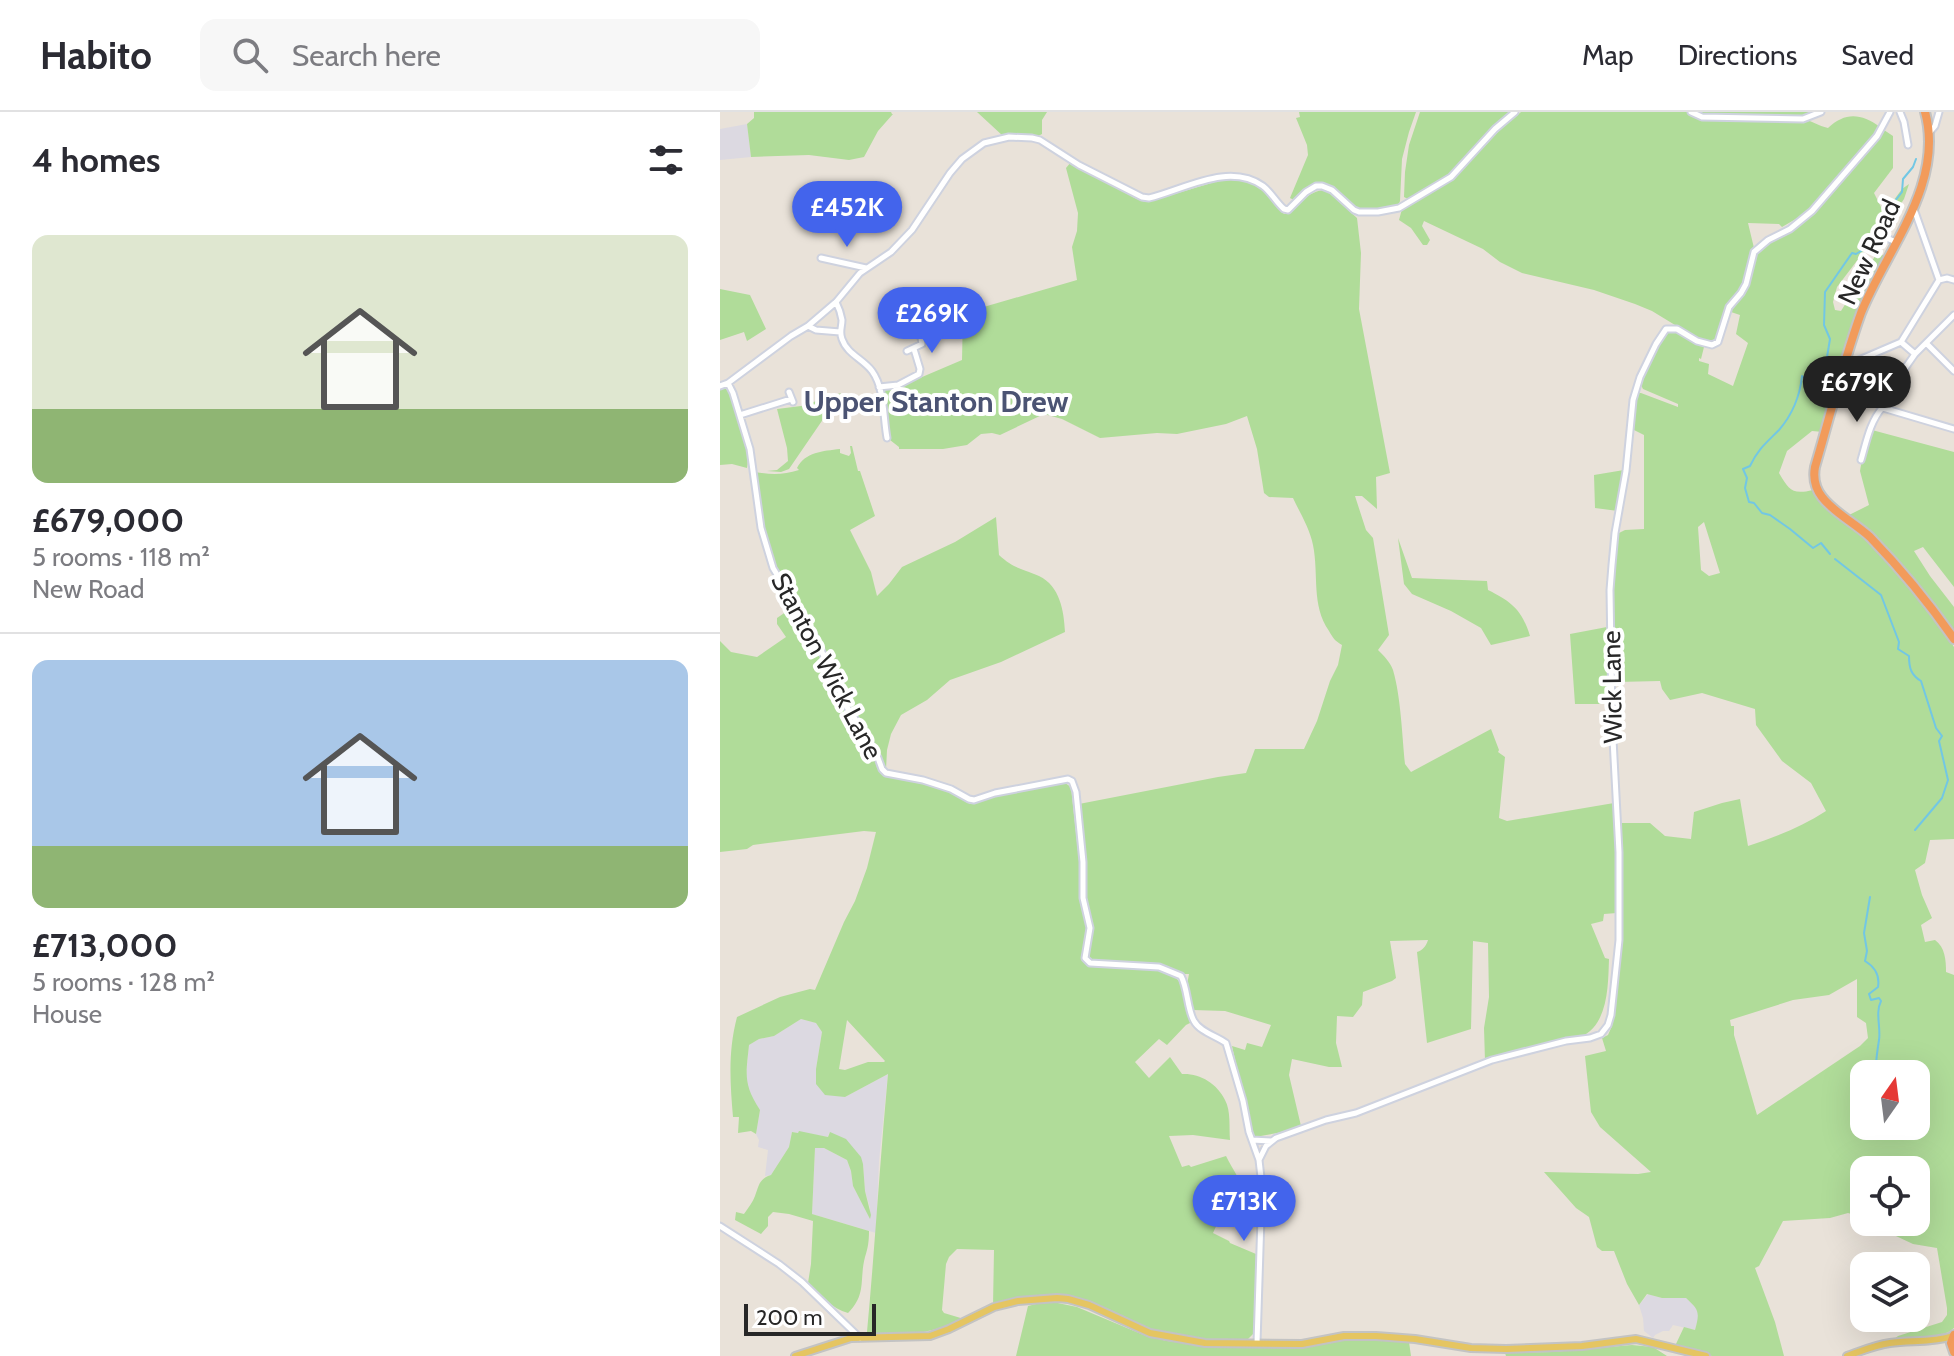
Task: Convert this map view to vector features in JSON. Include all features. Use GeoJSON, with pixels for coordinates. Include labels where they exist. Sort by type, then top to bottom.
{"type":"FeatureCollection","features":[{"type":"Feature","properties":{"kind":"highway","name":"New Road"},"geometry":{"type":"LineString","coordinates":[[1925,112],[1930,132],[1925,172],[1913,206],[1867,301],[1814,471],[1817,489],[1827,502],[1881,549],[1954,639]]}},
{"type":"Feature","properties":{"kind":"highway"},"geometry":{"type":"LineString","coordinates":[[1954,1335],[1951,1343],[1954,1351]]}},
{"type":"Feature","properties":{"kind":"main road"},"geometry":{"type":"LineString","coordinates":[[795,1356],[851,1338],[930,1336],[994,1307],[1018,1301],[1057,1298],[1089,1305],[1150,1333],[1205,1343],[1302,1344],[1344,1336],[1376,1336],[1471,1348],[1506,1349],[1582,1346],[1636,1339],[1706,1356]]}},
{"type":"Feature","properties":{"kind":"main road"},"geometry":{"type":"LineString","coordinates":[[1847,1356],[1879,1345],[1931,1341],[1954,1335]]}},
{"type":"Feature","properties":{"kind":"main road"},"geometry":{"type":"LineString","coordinates":[[1931,1341],[1954,1351]]}},
{"type":"Feature","properties":{"kind":"street"},"geometry":{"type":"LineString","coordinates":[[720,386],[808,326],[836,302],[860,273],[891,252],[912,230],[962,159],[997,139],[1021,137],[1040,140],[1079,165],[1142,197],[1149,198],[1223,176],[1238,175],[1265,187],[1284,209],[1292,207],[1306,192],[1322,186],[1332,190],[1354,210],[1365,213],[1399,208],[1451,177],[1515,112]]}},
{"type":"Feature","properties":{"kind":"street"},"geometry":{"type":"LineString","coordinates":[[1691,112],[1702,117],[1803,119],[1821,112]]}},
{"type":"Feature","properties":{"kind":"street","name":"Wick Lane"},"geometry":{"type":"LineString","coordinates":[[1271,1141],[1326,1120],[1356,1113],[1492,1060],[1590,1038],[1601,1034],[1608,1025],[1619,940],[1610,590],[1631,411],[1640,377],[1666,329],[1677,329],[1697,341],[1712,345],[1718,342],[1729,307],[1746,284],[1754,252],[1812,211],[1877,136],[1890,112]]}},
{"type":"Feature","properties":{"kind":"street"},"geometry":{"type":"LineString","coordinates":[[1900,112],[1908,145]]}},
{"type":"Feature","properties":{"kind":"street"},"geometry":{"type":"LineString","coordinates":[[1930,132],[1939,112]]}},
{"type":"Feature","properties":{"kind":"street"},"geometry":{"type":"LineString","coordinates":[[1913,206],[1939,280]]}},
{"type":"Feature","properties":{"kind":"street"},"geometry":{"type":"LineString","coordinates":[[1892,218],[1884,237],[1896,242]]}},
{"type":"Feature","properties":{"kind":"street"},"geometry":{"type":"LineString","coordinates":[[821,258],[867,268]]}},
{"type":"Feature","properties":{"kind":"street"},"geometry":{"type":"LineString","coordinates":[[1845,366],[1901,342],[1939,280],[1954,280]]}},
{"type":"Feature","properties":{"kind":"street"},"geometry":{"type":"LineString","coordinates":[[836,302],[842,319],[840,332],[847,349],[873,372],[879,387],[887,438]]}},
{"type":"Feature","properties":{"kind":"street"},"geometry":{"type":"LineString","coordinates":[[1954,315],[1915,354],[1882,401],[1883,407],[1888,410],[1954,429]]}},
{"type":"Feature","properties":{"kind":"street"},"geometry":{"type":"LineString","coordinates":[[808,326],[816,330],[840,332]]}},
{"type":"Feature","properties":{"kind":"street"},"geometry":{"type":"LineString","coordinates":[[879,387],[894,386],[919,374],[911,350],[922,344],[921,338]]}},
{"type":"Feature","properties":{"kind":"street"},"geometry":{"type":"LineString","coordinates":[[1901,342],[1915,354]]}},
{"type":"Feature","properties":{"kind":"street"},"geometry":{"type":"LineString","coordinates":[[1926,343],[1954,371]]}},
{"type":"Feature","properties":{"kind":"street","name":"Stanton Wick Lane"},"geometry":{"type":"LineString","coordinates":[[728,383],[750,449],[761,528],[773,568],[816,639],[848,709],[882,769],[886,773],[951,789],[974,800],[1034,785],[1068,779],[1072,781],[1076,792],[1083,862],[1083,898],[1090,928],[1085,958],[1090,963],[1159,967],[1181,976],[1194,1021],[1226,1043],[1252,1140]]}},
{"type":"Feature","properties":{"kind":"street"},"geometry":{"type":"LineString","coordinates":[[740,415],[791,398]]}},
{"type":"Feature","properties":{"kind":"street"},"geometry":{"type":"LineString","coordinates":[[1861,460],[1878,411],[1883,407]]}},
{"type":"Feature","properties":{"kind":"street"},"geometry":{"type":"LineString","coordinates":[[1257,1343],[1262,1186],[1259,1160],[1252,1140],[1271,1141]]}},
{"type":"Feature","properties":{"kind":"street"},"geometry":{"type":"LineString","coordinates":[[1259,1160],[1271,1141]]}},
{"type":"Feature","properties":{"kind":"street"},"geometry":{"type":"LineString","coordinates":[[720,1226],[802,1282],[860,1338]]}},
{"type":"Feature","properties":{"kind":"shaded area"},"geometry":{"type":"Polygon","coordinates":[[[747,124],[751,157],[720,160],[720,129],[747,124]]]}},
{"type":"Feature","properties":{"kind":"shaded area"},"geometry":{"type":"Polygon","coordinates":[[[801,1019],[816,1023],[822,1032],[816,1069],[845,1097],[888,1074],[879,1161],[876,1233],[812,1214],[815,1148],[824,1148],[847,1160],[853,1186],[870,1218],[863,1164],[829,1133],[828,1137],[792,1132],[789,1147],[771,1175],[765,1176],[768,1150],[758,1147],[756,1134],[760,1110],[749,1094],[746,1076],[749,1045],[774,1036],[801,1019]]]}},
{"type":"Feature","properties":{"kind":"shaded area"},"geometry":{"type":"Polygon","coordinates":[[[1648,1294],[1662,1298],[1686,1298],[1697,1308],[1699,1316],[1695,1330],[1673,1325],[1669,1331],[1663,1331],[1653,1338],[1644,1331],[1639,1305],[1648,1294]]]}},
{"type":"Feature","properties":{"kind":"green space"},"geometry":{"type":"Polygon","coordinates":[[[754,112],[893,114],[878,131],[864,157],[849,160],[809,155],[751,157],[747,124],[754,118],[754,112]]]}},
{"type":"Feature","properties":{"kind":"green space"},"geometry":{"type":"Polygon","coordinates":[[[977,112],[1047,112],[1042,120],[1042,134],[1036,137],[1003,136],[977,112]]]}},
{"type":"Feature","properties":{"kind":"green space"},"geometry":{"type":"Polygon","coordinates":[[[1299,112],[1416,112],[1402,159],[1398,206],[1360,210],[1335,190],[1321,185],[1305,191],[1294,200],[1290,198],[1308,155],[1296,118],[1300,117],[1299,112]]]}},
{"type":"Feature","properties":{"kind":"green space"},"geometry":{"type":"Polygon","coordinates":[[[1420,112],[1512,112],[1451,174],[1410,200],[1404,197],[1405,172],[1409,145],[1420,112]]]}},
{"type":"Feature","properties":{"kind":"green space"},"geometry":{"type":"Polygon","coordinates":[[[1521,112],[1687,112],[1704,119],[1692,112],[1819,112],[1803,119],[1828,128],[1841,119],[1853,116],[1880,127],[1801,216],[1782,227],[1779,224],[1748,223],[1754,248],[1744,282],[1724,313],[1717,340],[1711,343],[1635,304],[1594,290],[1522,273],[1483,249],[1424,221],[1422,226],[1430,240],[1423,245],[1411,228],[1399,220],[1402,209],[1453,179],[1521,112]]]}},
{"type":"Feature","properties":{"kind":"green space"},"geometry":{"type":"Polygon","coordinates":[[[1884,130],[1893,136],[1893,168],[1874,193],[1885,212],[1909,184],[1904,199],[1837,287],[1833,302],[1835,310],[1841,311],[1877,253],[1885,256],[1823,432],[1812,431],[1787,451],[1779,473],[1792,490],[1813,490],[1870,545],[1924,604],[1954,647],[1954,839],[1930,840],[1925,863],[1915,870],[1932,918],[1921,925],[1925,942],[1935,940],[1941,946],[1946,972],[1954,975],[1954,1328],[1933,1337],[1894,1339],[1911,1332],[1930,1332],[1930,1326],[1942,1322],[1947,1315],[1937,1248],[1913,1244],[1896,1236],[1930,1236],[1930,1156],[1850,1156],[1850,1214],[1783,1221],[1759,1266],[1755,1268],[1784,1356],[1712,1356],[1675,1346],[1684,1327],[1695,1330],[1698,1315],[1694,1306],[1686,1298],[1662,1298],[1647,1294],[1639,1305],[1614,1251],[1602,1251],[1597,1247],[1589,1217],[1576,1208],[1544,1172],[1651,1172],[1600,1127],[1591,1112],[1585,1056],[1606,1051],[1602,1038],[1608,1035],[1612,1026],[1623,926],[1621,823],[1650,823],[1665,836],[1691,839],[1694,812],[1740,799],[1748,846],[1788,831],[1826,811],[1811,783],[1782,761],[1756,725],[1755,709],[1702,693],[1670,700],[1660,681],[1617,682],[1611,673],[1610,701],[1607,704],[1575,704],[1570,634],[1609,629],[1617,534],[1625,530],[1644,529],[1644,435],[1632,429],[1638,393],[1678,407],[1678,404],[1643,389],[1641,385],[1657,348],[1668,333],[1677,332],[1704,347],[1699,361],[1709,364],[1708,374],[1733,386],[1748,343],[1736,334],[1740,315],[1731,312],[1732,306],[1742,295],[1756,253],[1771,240],[1795,229],[1813,213],[1884,130]],[[1704,522],[1698,527],[1701,570],[1709,576],[1720,573],[1704,522]],[[1857,979],[1829,995],[1793,1000],[1730,1020],[1757,1115],[1868,1038],[1866,1023],[1857,1017],[1857,979]]]}},
{"type":"Feature","properties":{"kind":"green space"},"geometry":{"type":"Polygon","coordinates":[[[1071,162],[1148,202],[1237,178],[1263,190],[1284,214],[1313,193],[1326,190],[1357,218],[1361,253],[1359,309],[1390,473],[1376,477],[1377,509],[1362,496],[1355,496],[1366,530],[1373,538],[1389,635],[1378,650],[1390,664],[1396,681],[1405,764],[1411,772],[1491,729],[1498,752],[1505,757],[1499,818],[1507,821],[1614,803],[1617,913],[1604,914],[1603,921],[1591,924],[1605,958],[1609,959],[1607,991],[1597,1023],[1581,1037],[1548,1042],[1485,1061],[1488,943],[1473,941],[1471,1029],[1427,1043],[1417,952],[1424,948],[1428,940],[1390,941],[1396,978],[1363,992],[1362,1005],[1353,1017],[1337,1016],[1336,1043],[1342,1067],[1292,1059],[1289,1075],[1301,1126],[1255,1137],[1232,1046],[1245,1050],[1247,1043],[1262,1047],[1271,1025],[1225,1011],[1193,1010],[1187,985],[1189,974],[1159,965],[1095,962],[1090,958],[1079,804],[1246,773],[1255,749],[1304,749],[1338,665],[1342,645],[1323,621],[1316,590],[1313,545],[1293,498],[1269,497],[1264,493],[1257,449],[1247,416],[1226,424],[1177,434],[1100,438],[1062,419],[1044,414],[1000,435],[981,434],[967,445],[943,449],[899,449],[890,440],[883,390],[894,389],[962,360],[963,313],[1077,280],[1072,247],[1078,213],[1066,168],[1071,162]]]}},
{"type":"Feature","properties":{"kind":"green space"},"geometry":{"type":"Polygon","coordinates":[[[720,289],[750,295],[766,329],[747,341],[744,332],[720,340],[720,289]]]}},
{"type":"Feature","properties":{"kind":"green space"},"geometry":{"type":"Polygon","coordinates":[[[720,389],[726,389],[731,394],[745,441],[747,468],[720,465],[720,389]]]}},
{"type":"Feature","properties":{"kind":"green space"},"geometry":{"type":"Polygon","coordinates":[[[841,393],[789,469],[767,471],[777,470],[788,461],[777,409],[801,406],[841,393]]]}},
{"type":"Feature","properties":{"kind":"green space"},"geometry":{"type":"Polygon","coordinates":[[[1872,430],[1954,452],[1954,587],[1923,547],[1914,551],[1954,607],[1954,632],[1884,546],[1849,515],[1869,505],[1860,471],[1872,430]]]}},
{"type":"Feature","properties":{"kind":"green space"},"geometry":{"type":"Polygon","coordinates":[[[850,446],[875,516],[850,530],[871,572],[877,596],[902,567],[955,542],[996,517],[999,555],[1052,586],[1060,600],[1065,632],[1001,662],[950,680],[927,700],[901,715],[891,734],[886,770],[848,706],[818,636],[774,566],[763,528],[755,472],[793,472],[799,470],[800,463],[815,453],[840,449],[840,453],[849,456],[850,446]]]}},
{"type":"Feature","properties":{"kind":"green space"},"geometry":{"type":"Polygon","coordinates":[[[1624,470],[1618,511],[1595,508],[1594,475],[1624,470]]]}},
{"type":"Feature","properties":{"kind":"green space"},"geometry":{"type":"Polygon","coordinates":[[[1398,538],[1412,578],[1487,581],[1488,590],[1520,613],[1530,636],[1491,645],[1481,628],[1412,594],[1404,584],[1398,538]]]}},
{"type":"Feature","properties":{"kind":"green space"},"geometry":{"type":"Polygon","coordinates":[[[793,607],[812,639],[845,712],[876,761],[877,768],[885,776],[936,787],[970,804],[1065,783],[1071,787],[1086,927],[1083,956],[1087,964],[1137,968],[1172,975],[1180,983],[1190,1023],[1167,1045],[1159,1039],[1135,1062],[1149,1078],[1170,1057],[1182,1074],[1195,1075],[1212,1084],[1227,1104],[1230,1140],[1193,1135],[1169,1136],[1182,1167],[1226,1156],[1240,1182],[1240,1194],[1233,1209],[1225,1207],[1213,1233],[1256,1254],[1254,1327],[1248,1339],[1206,1339],[1151,1330],[1068,1296],[1027,1296],[993,1306],[994,1250],[957,1249],[946,1264],[942,1310],[964,1319],[917,1333],[867,1332],[888,1074],[845,1097],[825,1095],[816,1084],[822,1032],[816,1023],[801,1019],[774,1036],[749,1045],[747,1079],[760,1110],[756,1134],[751,1131],[738,1133],[739,1117],[733,1117],[731,1054],[737,1017],[780,997],[815,990],[855,901],[876,832],[753,845],[747,849],[720,852],[720,641],[731,652],[757,657],[786,637],[777,624],[777,618],[793,607]],[[847,1020],[839,1069],[885,1061],[847,1020]]]}},
{"type":"Feature","properties":{"kind":"green space"},"geometry":{"type":"Polygon","coordinates":[[[792,1132],[828,1137],[830,1132],[846,1139],[863,1164],[870,1219],[853,1186],[847,1160],[824,1148],[815,1148],[812,1214],[869,1231],[860,1293],[848,1313],[831,1305],[808,1283],[813,1221],[773,1212],[761,1234],[735,1220],[736,1212],[744,1214],[760,1183],[771,1175],[789,1147],[792,1132]]]}},
{"type":"Feature","properties":{"kind":"green space"},"geometry":{"type":"Polygon","coordinates":[[[1048,1301],[1077,1307],[1146,1336],[1167,1341],[1213,1346],[1296,1348],[1350,1339],[1409,1342],[1411,1356],[1016,1356],[1028,1306],[1048,1301]]]}},
{"type":"Feature","properties":{"kind":"green space"},"geometry":{"type":"Polygon","coordinates":[[[1632,1345],[1653,1347],[1667,1356],[1506,1356],[1505,1353],[1552,1352],[1632,1345]]]}},
{"type":"Feature","properties":{"kind":"waterway"},"geometry":{"type":"LineString","coordinates":[[1830,554],[1821,543],[1813,548],[1749,502],[1743,469],[1750,466],[1788,418],[1802,376],[1807,380],[1826,363],[1830,339],[1824,325],[1825,292],[1852,253],[1861,251],[1880,225],[1881,216],[1902,192],[1903,179],[1916,159]]}},
{"type":"Feature","properties":{"kind":"waterway"},"geometry":{"type":"LineString","coordinates":[[1835,559],[1881,595],[1899,642],[1898,649],[1909,656],[1911,671],[1921,681],[1936,728],[1942,736],[1939,741],[1948,780],[1942,798],[1915,830]]}},
{"type":"Feature","properties":{"kind":"waterway"},"geometry":{"type":"LineString","coordinates":[[1870,897],[1864,933],[1865,961],[1874,969],[1878,979],[1878,987],[1869,994],[1871,1000],[1879,998],[1881,1001],[1876,1060]]}},
{"type":"Feature","properties":{"kind":"district","name":"Upper Stanton Drew"},"geometry":{"type":"Point","coordinates":[936,401]}}]}
